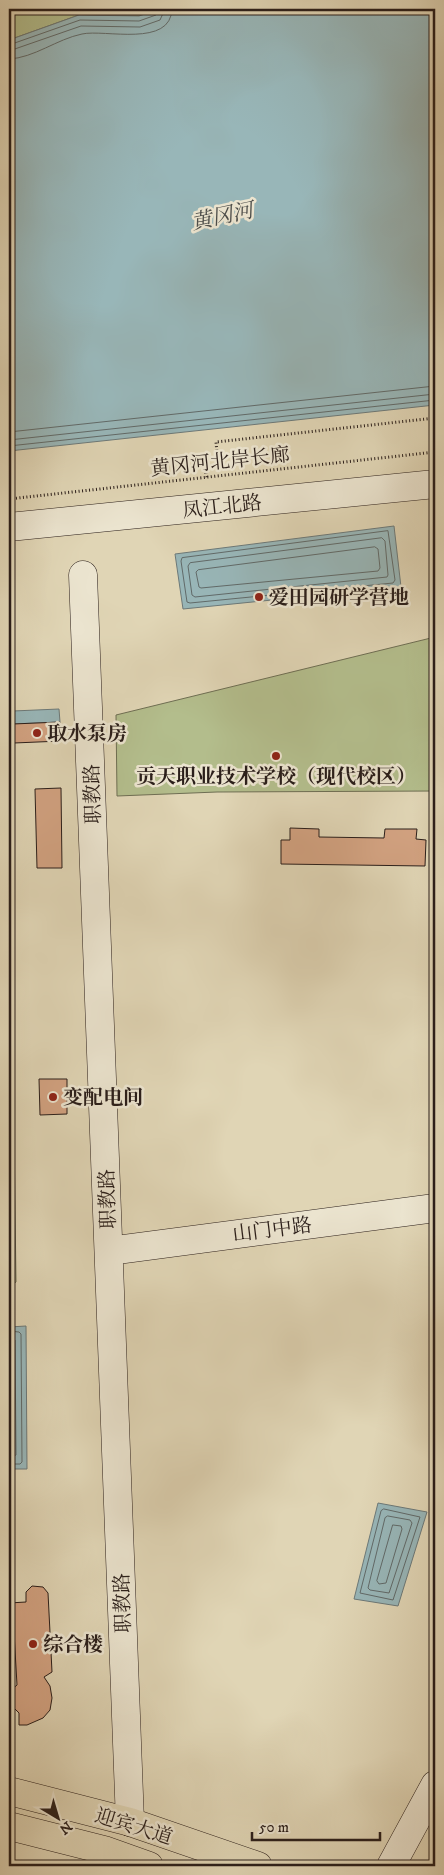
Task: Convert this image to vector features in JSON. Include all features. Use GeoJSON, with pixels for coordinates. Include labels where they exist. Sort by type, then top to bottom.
{"type":"FeatureCollection","features":[{"type":"Feature","properties":{"kind":"main road","name":"迎宾大道"},"geometry":{"type":"LineString","coordinates":[[9,1791],[130,1822],[245,1864]]}},
{"type":"Feature","properties":{"kind":"main road","name":"迎宾大道"},"geometry":{"type":"LineString","coordinates":[[9,1826],[104,1850],[149,1866]]}},
{"type":"Feature","properties":{"kind":"street","name":"凤江北路"},"geometry":{"type":"LineString","coordinates":[[9,527],[435,484]]}},
{"type":"Feature","properties":{"kind":"street","name":"职教路"},"geometry":{"type":"LineString","coordinates":[[84,575],[130,1822]]}},
{"type":"Feature","properties":{"kind":"street","name":"山门中路"},"geometry":{"type":"LineString","coordinates":[[108,1250],[435,1208]]}},
{"type":"Feature","properties":{"kind":"street"},"geometry":{"type":"LineString","coordinates":[[391,1866],[435,1785]]}},
{"type":"Feature","properties":{"kind":"path"},"geometry":{"type":"LineString","coordinates":[[207,477],[205,470],[218,464],[216,442],[435,418]]}},
{"type":"Feature","properties":{"kind":"path","name":"黄冈河北岸长廊"},"geometry":{"type":"LineString","coordinates":[[9,499],[435,452]]}},
{"type":"Feature","properties":{"kind":"green space"},"geometry":{"type":"Polygon","coordinates":[[[9,9],[160,9],[139,16],[79,15],[9,40],[9,9]]]}},
{"type":"Feature","properties":{"kind":"green space"},"geometry":{"type":"Polygon","coordinates":[[[435,637],[435,791],[217,792],[117,796],[116,715],[435,637]]]}},
{"type":"Feature","properties":{"kind":"green space"},"geometry":{"type":"Polygon","coordinates":[[[9,909],[11,912],[16,1282],[9,1288],[9,909]]]}},
{"type":"Feature","properties":{"kind":"water","name":"黄冈河"},"geometry":{"type":"Polygon","coordinates":[[[160,9],[435,9],[435,405],[9,451],[9,40],[79,15],[139,16],[160,9]]]}},
{"type":"Feature","properties":{"kind":"water"},"geometry":{"type":"Polygon","coordinates":[[[394,526],[401,587],[183,609],[175,554],[394,526]]]}},
{"type":"Feature","properties":{"kind":"water"},"geometry":{"type":"Polygon","coordinates":[[[59,709],[60,722],[13,724],[13,711],[59,709]]]}},
{"type":"Feature","properties":{"kind":"water"},"geometry":{"type":"Polygon","coordinates":[[[26,1326],[27,1469],[9,1469],[9,1327],[26,1326]]]}},
{"type":"Feature","properties":{"kind":"water"},"geometry":{"type":"Polygon","coordinates":[[[378,1503],[427,1512],[398,1606],[354,1599],[378,1503]]]}},
{"type":"Feature","properties":{"kind":"building","name":"取水泵房"},"geometry":{"type":"Polygon","coordinates":[[[60,722],[61,741],[14,743],[13,724],[60,722]]]}},
{"type":"Feature","properties":{"kind":"building"},"geometry":{"type":"Polygon","coordinates":[[[61,788],[62,868],[37,868],[35,789],[61,788]]]}},
{"type":"Feature","properties":{"kind":"building"},"geometry":{"type":"Polygon","coordinates":[[[290,828],[319,829],[319,837],[384,838],[385,829],[417,829],[416,839],[426,840],[425,866],[281,864],[281,840],[290,840],[290,828]]]}},
{"type":"Feature","properties":{"kind":"building","name":"变配电间"},"geometry":{"type":"Polygon","coordinates":[[[39,1079],[67,1079],[67,1114],[40,1115],[39,1079]]]}},
{"type":"Feature","properties":{"kind":"building","name":"综合楼"},"geometry":{"type":"Polygon","coordinates":[[[32,1586],[43,1587],[48,1593],[52,1672],[44,1677],[50,1686],[52,1698],[50,1710],[43,1718],[27,1725],[19,1725],[19,1713],[11,1705],[9,1699],[10,1691],[17,1685],[13,1615],[9,1611],[9,1603],[26,1602],[26,1592],[32,1586]]]}},
{"type":"Feature","properties":{"kind":"place","name":"爱田园研学营地"},"geometry":{"type":"Point","coordinates":[259,597]}},
{"type":"Feature","properties":{"kind":"place","name":"取水泵房"},"geometry":{"type":"Point","coordinates":[37,733]}},
{"type":"Feature","properties":{"kind":"place","name":"贡天职业技术学校（现代校区）"},"geometry":{"type":"Point","coordinates":[276,756]}},
{"type":"Feature","properties":{"kind":"place","name":"变配电间"},"geometry":{"type":"Point","coordinates":[53,1097]}},
{"type":"Feature","properties":{"kind":"place","name":"综合楼"},"geometry":{"type":"Point","coordinates":[33,1644]}}]}
